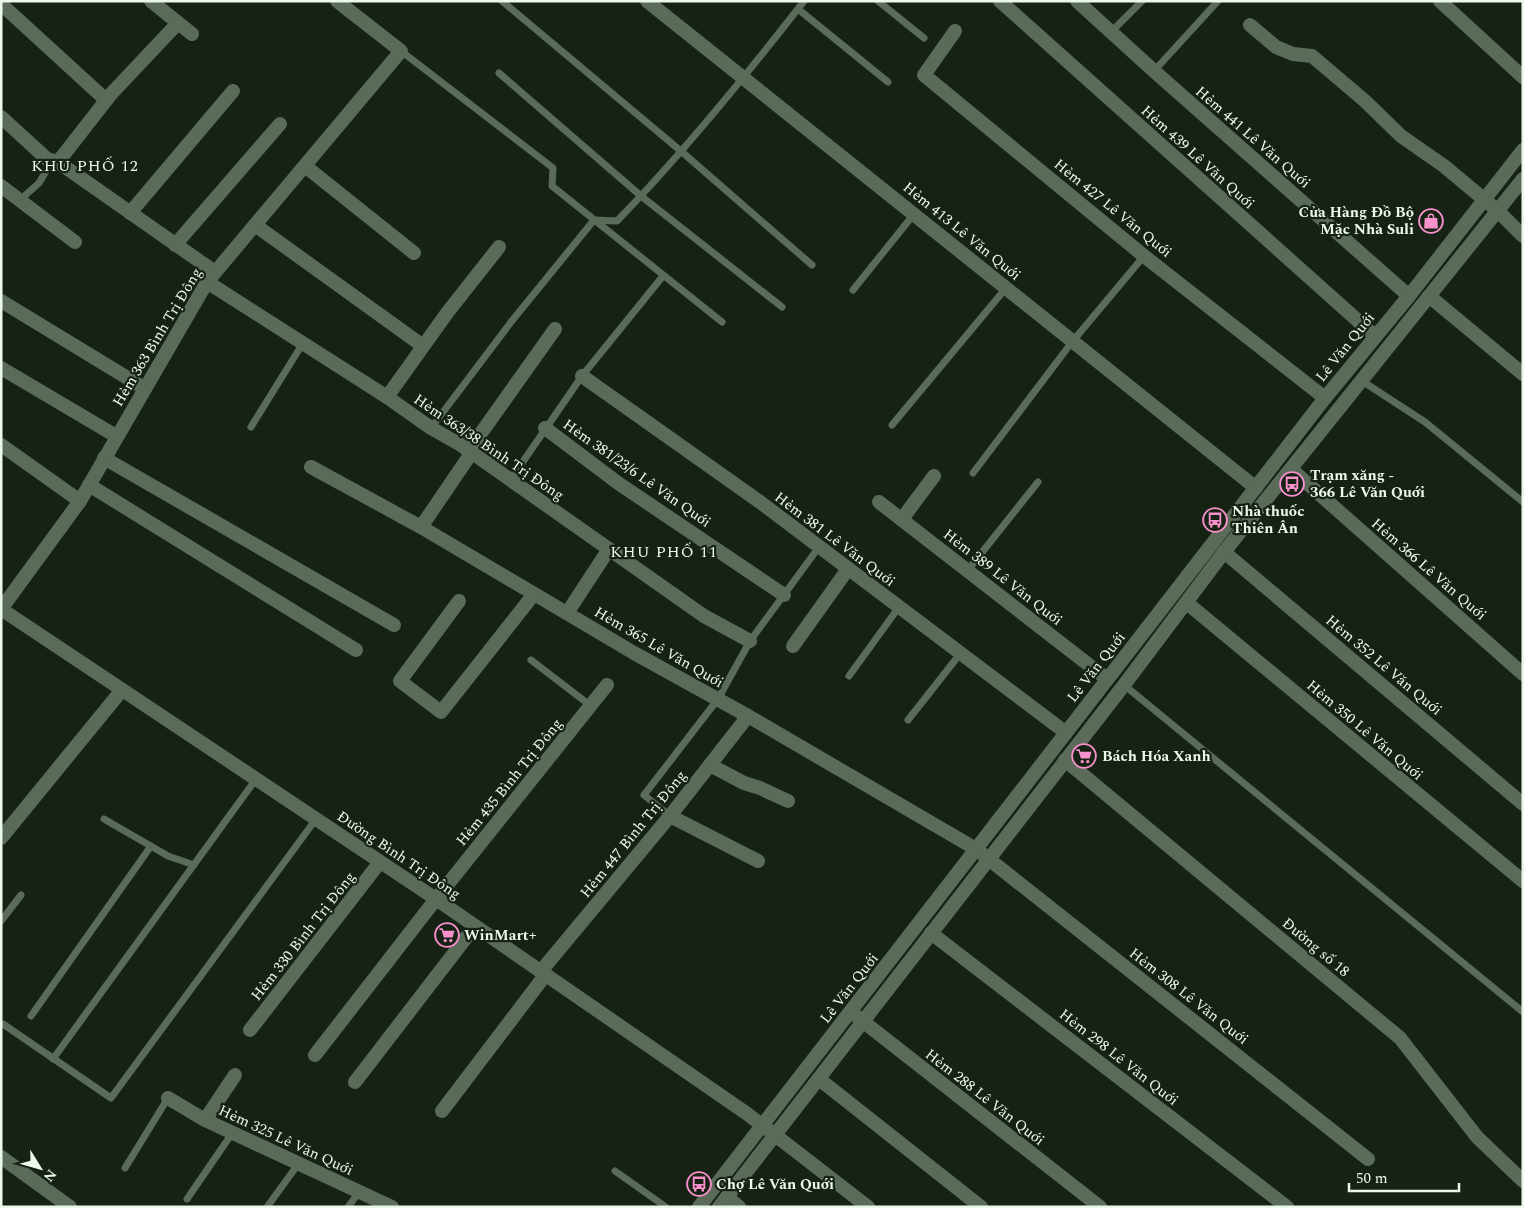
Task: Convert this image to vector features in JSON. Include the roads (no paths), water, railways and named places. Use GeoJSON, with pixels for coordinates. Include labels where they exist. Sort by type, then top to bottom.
{"type":"FeatureCollection","features":[{"type":"Feature","properties":{"kind":"street"},"geometry":{"type":"LineString","coordinates":[[152,1],[192,34]]}},
{"type":"Feature","properties":{"kind":"street"},"geometry":{"type":"LineString","coordinates":[[337,1],[400,51]]}},
{"type":"Feature","properties":{"kind":"street","name":"Hẻm 413 Lê Văn Quới"},"geometry":{"type":"LineString","coordinates":[[647,1],[1256,488]]}},
{"type":"Feature","properties":{"kind":"street","name":"Hẻm 439 Lê Văn Quới"},"geometry":{"type":"LineString","coordinates":[[1000,1],[1375,336]]}},
{"type":"Feature","properties":{"kind":"street","name":"Hẻm 441 Lê Văn Quới"},"geometry":{"type":"LineString","coordinates":[[1077,1],[1409,296]]}},
{"type":"Feature","properties":{"kind":"street"},"geometry":{"type":"LineString","coordinates":[[1440,1],[1523,77]]}},
{"type":"Feature","properties":{"kind":"street"},"geometry":{"type":"LineString","coordinates":[[1,4],[106,100]]}},
{"type":"Feature","properties":{"kind":"street"},"geometry":{"type":"LineString","coordinates":[[55,161],[106,100],[178,23]]}},
{"type":"Feature","properties":{"kind":"street"},"geometry":{"type":"LineString","coordinates":[[1250,25],[1276,47],[1293,54],[1312,56],[1366,101],[1401,136],[1444,166],[1523,236]]}},
{"type":"Feature","properties":{"kind":"street","name":"Hẻm 427 Lê Văn Quới"},"geometry":{"type":"LineString","coordinates":[[955,31],[924,75],[1144,256],[1325,398]]}},
{"type":"Feature","properties":{"kind":"street","name":"Hẻm 363 Bình Trị Đông"},"geometry":{"type":"LineString","coordinates":[[1,609],[80,501],[144,388],[211,277],[400,51]]}},
{"type":"Feature","properties":{"kind":"street"},"geometry":{"type":"LineString","coordinates":[[130,213],[234,91]]}},
{"type":"Feature","properties":{"kind":"street","name":"Hẻm 363/38 Bình Trị Đông"},"geometry":{"type":"LineString","coordinates":[[1,117],[47,159],[55,161],[175,245],[211,277],[303,343],[431,428],[470,451],[704,616],[750,641]]}},
{"type":"Feature","properties":{"kind":"street"},"geometry":{"type":"LineString","coordinates":[[175,245],[280,124]]}},
{"type":"Feature","properties":{"kind":"street","name":"Lê Văn Quới"},"geometry":{"type":"LineString","coordinates":[[699,1207],[1325,398],[1409,296],[1523,150]]}},
{"type":"Feature","properties":{"kind":"street"},"geometry":{"type":"LineString","coordinates":[[305,166],[414,252]]}},
{"type":"Feature","properties":{"kind":"street","name":"Lê Văn Quới"},"geometry":{"type":"LineString","coordinates":[[723,1202],[1124,685],[1224,552],[1523,179]]}},
{"type":"Feature","properties":{"kind":"street"},"geometry":{"type":"LineString","coordinates":[[1,186],[75,242]]}},
{"type":"Feature","properties":{"kind":"street"},"geometry":{"type":"LineString","coordinates":[[255,224],[423,346]]}},
{"type":"Feature","properties":{"kind":"street"},"geometry":{"type":"LineString","coordinates":[[387,397],[447,313],[499,247]]}},
{"type":"Feature","properties":{"kind":"street"},"geometry":{"type":"LineString","coordinates":[[1429,296],[1523,374]]}},
{"type":"Feature","properties":{"kind":"street"},"geometry":{"type":"LineString","coordinates":[[1,301],[144,388]]}},
{"type":"Feature","properties":{"kind":"street"},"geometry":{"type":"LineString","coordinates":[[420,527],[470,451],[555,329]]}},
{"type":"Feature","properties":{"kind":"street"},"geometry":{"type":"LineString","coordinates":[[1,368],[116,436]]}},
{"type":"Feature","properties":{"kind":"street"},"geometry":{"type":"LineString","coordinates":[[1348,370],[1362,380]]}},
{"type":"Feature","properties":{"kind":"street","name":"Hẻm 381 Lê Văn Quới"},"geometry":{"type":"LineString","coordinates":[[582,376],[760,502],[1065,732]]}},
{"type":"Feature","properties":{"kind":"street","name":"Hẻm 381/23/6 Lê Văn Quới"},"geometry":{"type":"LineString","coordinates":[[545,428],[618,483],[784,595]]}},
{"type":"Feature","properties":{"kind":"street"},"geometry":{"type":"LineString","coordinates":[[1,445],[80,501]]}},
{"type":"Feature","properties":{"kind":"street"},"geometry":{"type":"LineString","coordinates":[[104,458],[394,625]]}},
{"type":"Feature","properties":{"kind":"street","name":"Hẻm 365 Lê Văn Quới"},"geometry":{"type":"LineString","coordinates":[[311,466],[748,716],[976,849],[989,859]]}},
{"type":"Feature","properties":{"kind":"street","name":"Hẻm 366 Lê Văn Quới"},"geometry":{"type":"LineString","coordinates":[[1291,469],[1523,674]]}},
{"type":"Feature","properties":{"kind":"street"},"geometry":{"type":"LineString","coordinates":[[902,519],[934,476]]}},
{"type":"Feature","properties":{"kind":"street"},"geometry":{"type":"LineString","coordinates":[[89,485],[356,650]]}},
{"type":"Feature","properties":{"kind":"street","name":"Hẻm 389 Lê Văn Quới"},"geometry":{"type":"LineString","coordinates":[[879,502],[1107,679]]}},
{"type":"Feature","properties":{"kind":"street"},"geometry":{"type":"LineString","coordinates":[[566,613],[609,549]]}},
{"type":"Feature","properties":{"kind":"street","name":"Hẻm 352 Lê Văn Quới"},"geometry":{"type":"LineString","coordinates":[[1224,552],[1523,804]]}},
{"type":"Feature","properties":{"kind":"street"},"geometry":{"type":"LineString","coordinates":[[793,646],[848,569]]}},
{"type":"Feature","properties":{"kind":"street","name":"Hẻm 350 Lê Văn Quới"},"geometry":{"type":"LineString","coordinates":[[1174,592],[1523,881]]}},
{"type":"Feature","properties":{"kind":"street"},"geometry":{"type":"LineString","coordinates":[[459,601],[400,681],[441,712],[534,594]]}},
{"type":"Feature","properties":{"kind":"street","name":"Đường Bình Trị Đông"},"geometry":{"type":"LineString","coordinates":[[1,609],[544,973],[762,1125],[868,1207]]}},
{"type":"Feature","properties":{"kind":"street","name":"Hẻm 435 Bình Trị Đông"},"geometry":{"type":"LineString","coordinates":[[315,1055],[436,899],[608,685]]}},
{"type":"Feature","properties":{"kind":"street"},"geometry":{"type":"LineString","coordinates":[[1,838],[122,690]]}},
{"type":"Feature","properties":{"kind":"street","name":"Hẻm 447 Bình Trị Đông"},"geometry":{"type":"LineString","coordinates":[[442,1111],[544,973],[748,716]]}},
{"type":"Feature","properties":{"kind":"street","name":"Đường số 18"},"geometry":{"type":"LineString","coordinates":[[1065,760],[1400,1038],[1477,1137],[1523,1181]]}},
{"type":"Feature","properties":{"kind":"street"},"geometry":{"type":"LineString","coordinates":[[710,765],[744,783],[788,801]]}},
{"type":"Feature","properties":{"kind":"street"},"geometry":{"type":"LineString","coordinates":[[670,816],[758,860]]}},
{"type":"Feature","properties":{"kind":"street","name":"Hẻm 308 Lê Văn Quới"},"geometry":{"type":"LineString","coordinates":[[989,859],[1368,1159]]}},
{"type":"Feature","properties":{"kind":"street","name":"Hẻm 330 Bình Trị Đông"},"geometry":{"type":"LineString","coordinates":[[250,1030],[380,862]]}},
{"type":"Feature","properties":{"kind":"street"},"geometry":{"type":"LineString","coordinates":[[355,1082],[475,926]]}},
{"type":"Feature","properties":{"kind":"street","name":"Hẻm 298 Lê Văn Quới"},"geometry":{"type":"LineString","coordinates":[[931,933],[1287,1207]]}},
{"type":"Feature","properties":{"kind":"street","name":"Hẻm 288 Lê Văn Quới"},"geometry":{"type":"LineString","coordinates":[[851,1012],[1100,1207]]}},
{"type":"Feature","properties":{"kind":"street"},"geometry":{"type":"LineString","coordinates":[[205,1120],[235,1075]]}},
{"type":"Feature","properties":{"kind":"street"},"geometry":{"type":"LineString","coordinates":[[819,1079],[981,1207]]}},
{"type":"Feature","properties":{"kind":"street","name":"Hẻm 325 Lê Văn Quới"},"geometry":{"type":"LineString","coordinates":[[168,1098],[205,1120],[392,1207]]}},
{"type":"Feature","properties":{"kind":"street"},"geometry":{"type":"LineString","coordinates":[[1,1157],[70,1207]]}},
{"type":"Feature","properties":{"kind":"street"},"geometry":{"type":"LineString","coordinates":[[723,1202],[739,1207]]}},
{"type":"Feature","properties":{"kind":"lane"},"geometry":{"type":"LineString","coordinates":[[502,1],[682,152],[812,265]]}},
{"type":"Feature","properties":{"kind":"lane"},"geometry":{"type":"LineString","coordinates":[[594,220],[617,221],[641,196],[682,152],[744,79],[804,1]]}},
{"type":"Feature","properties":{"kind":"lane"},"geometry":{"type":"LineString","coordinates":[[878,1],[924,38]]}},
{"type":"Feature","properties":{"kind":"lane"},"geometry":{"type":"LineString","coordinates":[[1111,32],[1142,1]]}},
{"type":"Feature","properties":{"kind":"lane"},"geometry":{"type":"LineString","coordinates":[[1154,71],[1218,1]]}},
{"type":"Feature","properties":{"kind":"lane"},"geometry":{"type":"LineString","coordinates":[[798,9],[888,82]]}},
{"type":"Feature","properties":{"kind":"lane"},"geometry":{"type":"LineString","coordinates":[[400,51],[553,168],[552,186],[722,322]]}},
{"type":"Feature","properties":{"kind":"lane"},"geometry":{"type":"LineString","coordinates":[[499,74],[641,196],[782,308]]}},
{"type":"Feature","properties":{"kind":"lane"},"geometry":{"type":"LineString","coordinates":[[20,200],[39,183],[55,161]]}},
{"type":"Feature","properties":{"kind":"lane"},"geometry":{"type":"LineString","coordinates":[[853,290],[914,214]]}},
{"type":"Feature","properties":{"kind":"lane"},"geometry":{"type":"LineString","coordinates":[[431,428],[511,322],[594,220]]}},
{"type":"Feature","properties":{"kind":"lane"},"geometry":{"type":"LineString","coordinates":[[973,473],[1072,342],[1144,256]]}},
{"type":"Feature","properties":{"kind":"lane"},"geometry":{"type":"LineString","coordinates":[[510,479],[582,376],[663,276]]}},
{"type":"Feature","properties":{"kind":"lane"},"geometry":{"type":"LineString","coordinates":[[892,425],[1006,287]]}},
{"type":"Feature","properties":{"kind":"lane"},"geometry":{"type":"LineString","coordinates":[[251,427],[303,343]]}},
{"type":"Feature","properties":{"kind":"lane"},"geometry":{"type":"LineString","coordinates":[[1362,380],[1426,422],[1523,502]]}},
{"type":"Feature","properties":{"kind":"lane"},"geometry":{"type":"LineString","coordinates":[[968,570],[1038,482]]}},
{"type":"Feature","properties":{"kind":"lane"},"geometry":{"type":"LineString","coordinates":[[670,816],[644,795],[718,700],[750,641],[819,547]]}},
{"type":"Feature","properties":{"kind":"lane"},"geometry":{"type":"LineString","coordinates":[[849,676],[899,607]]}},
{"type":"Feature","properties":{"kind":"lane"},"geometry":{"type":"LineString","coordinates":[[908,720],[960,654]]}},
{"type":"Feature","properties":{"kind":"lane"},"geometry":{"type":"LineString","coordinates":[[531,660],[591,706]]}},
{"type":"Feature","properties":{"kind":"lane"},"geometry":{"type":"LineString","coordinates":[[1124,685],[1523,1012]]}},
{"type":"Feature","properties":{"kind":"lane"},"geometry":{"type":"LineString","coordinates":[[53,1058],[256,780]]}},
{"type":"Feature","properties":{"kind":"lane"},"geometry":{"type":"LineString","coordinates":[[104,819],[168,856],[194,866]]}},
{"type":"Feature","properties":{"kind":"lane"},"geometry":{"type":"LineString","coordinates":[[3,1024],[111,1098],[316,819]]}},
{"type":"Feature","properties":{"kind":"lane"},"geometry":{"type":"LineString","coordinates":[[31,1016],[151,846]]}},
{"type":"Feature","properties":{"kind":"lane"},"geometry":{"type":"LineString","coordinates":[[1,921],[21,895]]}},
{"type":"Feature","properties":{"kind":"lane"},"geometry":{"type":"LineString","coordinates":[[124,1168],[168,1098]]}},
{"type":"Feature","properties":{"kind":"lane"},"geometry":{"type":"LineString","coordinates":[[187,1200],[233,1132]]}},
{"type":"Feature","properties":{"kind":"lane"},"geometry":{"type":"LineString","coordinates":[[267,1207],[299,1163]]}},
{"type":"Feature","properties":{"kind":"lane"},"geometry":{"type":"LineString","coordinates":[[615,1172],[666,1207]]}},
{"type":"Feature","properties":{"kind":"lane"},"geometry":{"type":"LineString","coordinates":[[348,1207],[359,1192]]}},
{"type":"Feature","properties":{"kind":"place","name":"Cửa Hàng Đồ Bộ Mặc Nhà Suli"},"geometry":{"type":"Point","coordinates":[1431,221]}},
{"type":"Feature","properties":{"kind":"place","name":"Trạm xăng - 366 Lê Văn Quới"},"geometry":{"type":"Point","coordinates":[1292,484]}},
{"type":"Feature","properties":{"kind":"place","name":"Nhà thuốc Thiên Ân"},"geometry":{"type":"Point","coordinates":[1215,520]}},
{"type":"Feature","properties":{"kind":"place","name":"Bách Hóa Xanh"},"geometry":{"type":"Point","coordinates":[1084,756]}},
{"type":"Feature","properties":{"kind":"place","name":"WinMart+"},"geometry":{"type":"Point","coordinates":[447,935]}},
{"type":"Feature","properties":{"kind":"place","name":"Chợ Lê Văn Quới"},"geometry":{"type":"Point","coordinates":[699,1184]}},
{"type":"Feature","properties":{"kind":"district","name":"KHU PHỐ 12"},"geometry":{"type":"Point","coordinates":[85,165]}},
{"type":"Feature","properties":{"kind":"district","name":"KHU PHỐ 11"},"geometry":{"type":"Point","coordinates":[664,551]}}]}
